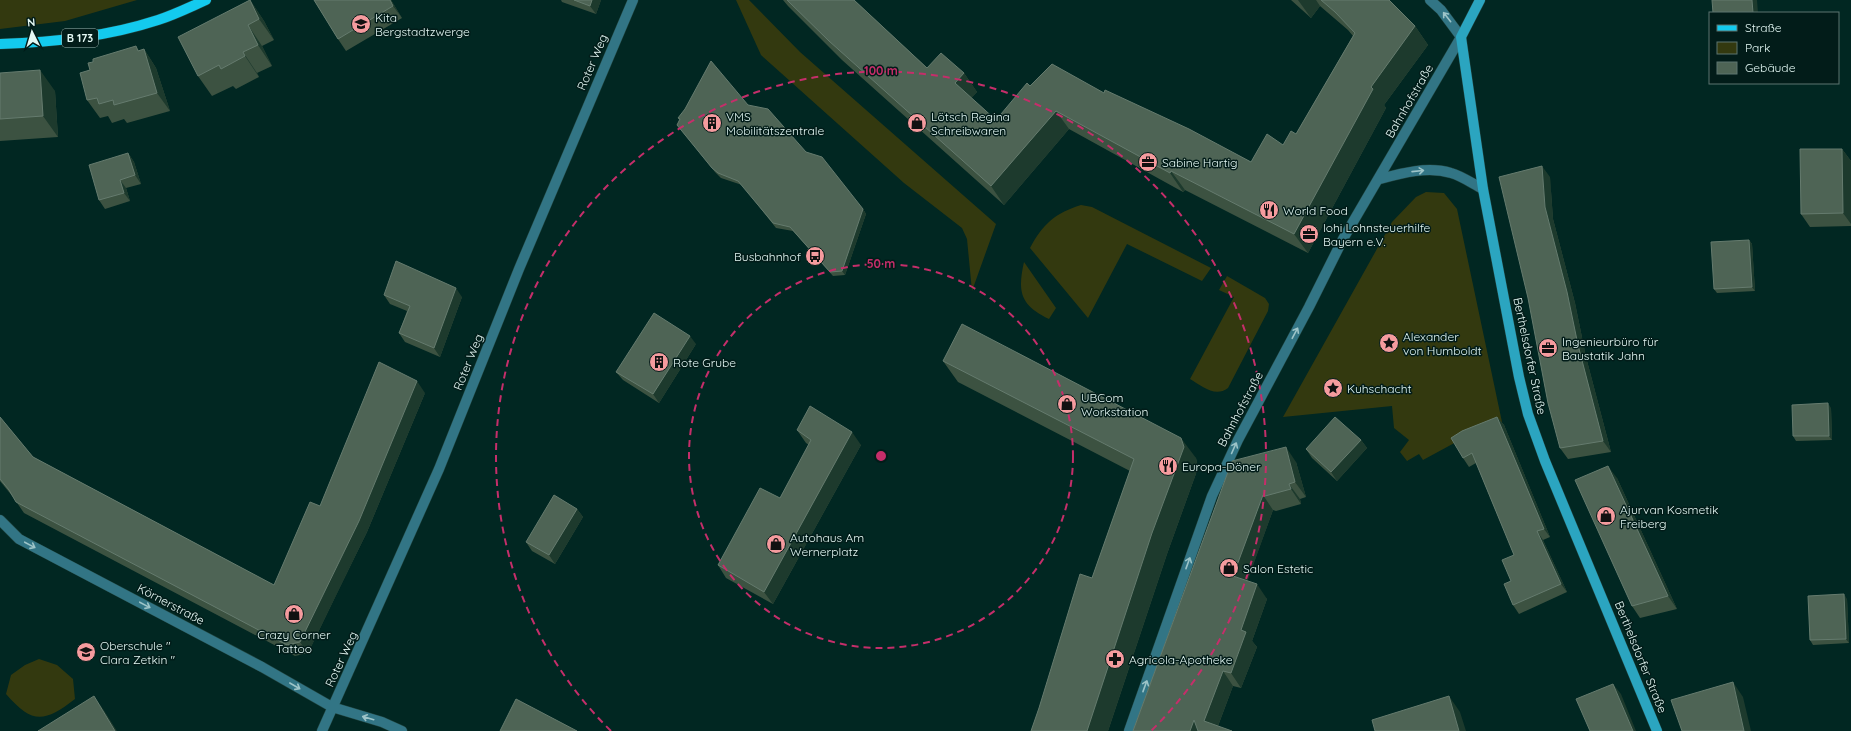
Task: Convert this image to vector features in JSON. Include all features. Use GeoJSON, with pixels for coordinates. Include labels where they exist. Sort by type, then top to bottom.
{"type":"FeatureCollection","features":[{"type":"Feature","properties":{"kind":"main road","name":"B 173"},"geometry":{"type":"LineString","coordinates":[[0,44],[48,43],[99,36],[158,20],[206,0]]}},
{"type":"Feature","properties":{"kind":"street","name":"Roter Weg"},"geometry":{"type":"LineString","coordinates":[[322,731],[439,469],[519,269],[633,0]]}},
{"type":"Feature","properties":{"kind":"street"},"geometry":{"type":"LineString","coordinates":[[1430,0],[1441,10],[1461,37],[1480,0]]}},
{"type":"Feature","properties":{"kind":"street","name":"Bahnhofstraße"},"geometry":{"type":"LineString","coordinates":[[1129,731],[1212,496],[1238,440],[1344,239],[1461,37]]}},
{"type":"Feature","properties":{"kind":"street","name":"Berthelsdorfer Straße"},"geometry":{"type":"LineString","coordinates":[[1461,37],[1482,189],[1519,377],[1528,414],[1545,461],[1609,612],[1657,731]]}},
{"type":"Feature","properties":{"kind":"street"},"geometry":{"type":"LineString","coordinates":[[1380,179],[1406,172],[1426,170],[1451,173],[1482,189]]}},
{"type":"Feature","properties":{"kind":"street","name":"Körnerstraße"},"geometry":{"type":"LineString","coordinates":[[0,520],[19,539],[262,667],[332,707],[382,722],[402,731]]}},
{"type":"Feature","properties":{"kind":"green space"},"geometry":{"type":"Polygon","coordinates":[[[0,0],[137,0],[65,21],[0,29],[0,0]]]}},
{"type":"Feature","properties":{"kind":"green space"},"geometry":{"type":"Polygon","coordinates":[[[736,0],[749,0],[800,52],[996,224],[972,291],[967,239],[962,228],[904,183],[761,55],[736,0]]]}},
{"type":"Feature","properties":{"kind":"green space"},"geometry":{"type":"Polygon","coordinates":[[[1426,192],[1444,193],[1457,209],[1502,422],[1471,434],[1423,460],[1419,454],[1407,461],[1400,452],[1409,440],[1394,428],[1392,406],[1283,417],[1392,222],[1416,197],[1426,192]]]}},
{"type":"Feature","properties":{"kind":"green space"},"geometry":{"type":"Polygon","coordinates":[[[1081,205],[1092,207],[1211,268],[1202,281],[1127,244],[1088,318],[1030,248],[1040,232],[1051,220],[1072,208],[1081,205]]]}},
{"type":"Feature","properties":{"kind":"green space"},"geometry":{"type":"Polygon","coordinates":[[[1024,262],[1056,308],[1049,319],[1032,309],[1023,297],[1021,282],[1024,262]]]}},
{"type":"Feature","properties":{"kind":"green space"},"geometry":{"type":"Polygon","coordinates":[[[1227,276],[1265,298],[1269,304],[1268,311],[1228,388],[1218,392],[1204,388],[1190,379],[1234,297],[1219,290],[1227,276]]]}},
{"type":"Feature","properties":{"kind":"green space"},"geometry":{"type":"Polygon","coordinates":[[[39,659],[57,665],[73,679],[75,699],[55,713],[39,717],[23,711],[6,694],[11,675],[25,665],[39,659]]]}},
{"type":"Feature","properties":{"kind":"building"},"geometry":{"type":"Polygon","coordinates":[[[250,0],[259,19],[248,25],[258,45],[243,52],[245,56],[221,69],[219,65],[198,76],[178,37],[250,0]]]}},
{"type":"Feature","properties":{"kind":"building","name":"Kita Bergstadtzwerge"},"geometry":{"type":"Polygon","coordinates":[[[314,0],[390,0],[393,6],[338,39],[314,0]]]}},
{"type":"Feature","properties":{"kind":"building"},"geometry":{"type":"Polygon","coordinates":[[[574,0],[592,0],[590,6],[574,0]]]}},
{"type":"Feature","properties":{"kind":"building"},"geometry":{"type":"Polygon","coordinates":[[[787,0],[854,0],[927,68],[941,53],[964,73],[955,83],[996,120],[1027,83],[1030,86],[1052,64],[1104,93],[1105,90],[1189,129],[1251,162],[1267,134],[1283,145],[1291,131],[1296,134],[1355,33],[1321,0],[1389,0],[1415,26],[1371,87],[1373,89],[1294,234],[1171,171],[1170,173],[1056,111],[991,186],[829,41],[787,0]]]}},
{"type":"Feature","properties":{"kind":"building"},"geometry":{"type":"Polygon","coordinates":[[[1712,0],[1752,0],[1753,12],[1713,12],[1712,0]]]}},
{"type":"Feature","properties":{"kind":"building"},"geometry":{"type":"Polygon","coordinates":[[[136,46],[138,51],[144,49],[157,93],[114,105],[113,100],[99,104],[97,98],[87,100],[80,73],[90,70],[88,63],[93,62],[93,59],[136,46]]]}},
{"type":"Feature","properties":{"kind":"building"},"geometry":{"type":"Polygon","coordinates":[[[711,61],[748,105],[768,109],[806,152],[822,157],[863,209],[842,271],[830,272],[790,227],[773,223],[738,181],[718,173],[712,168],[677,125],[680,119],[678,118],[685,109],[711,61]]]}},
{"type":"Feature","properties":{"kind":"building"},"geometry":{"type":"Polygon","coordinates":[[[40,70],[43,116],[0,119],[0,73],[40,70]]]}},
{"type":"Feature","properties":{"kind":"building"},"geometry":{"type":"Polygon","coordinates":[[[1800,149],[1842,149],[1843,213],[1801,214],[1800,149]]]}},
{"type":"Feature","properties":{"kind":"building"},"geometry":{"type":"Polygon","coordinates":[[[128,153],[135,175],[120,180],[124,193],[99,200],[89,165],[128,153]]]}},
{"type":"Feature","properties":{"kind":"building"},"geometry":{"type":"Polygon","coordinates":[[[1542,166],[1545,207],[1603,441],[1560,448],[1548,403],[1528,298],[1499,177],[1542,166]]]}},
{"type":"Feature","properties":{"kind":"building"},"geometry":{"type":"Polygon","coordinates":[[[1749,240],[1752,287],[1714,289],[1711,242],[1749,240]]]}},
{"type":"Feature","properties":{"kind":"building"},"geometry":{"type":"Polygon","coordinates":[[[396,261],[456,288],[434,348],[399,333],[410,306],[384,295],[396,261]]]}},
{"type":"Feature","properties":{"kind":"building","name":"Rote Grube"},"geometry":{"type":"Polygon","coordinates":[[[654,313],[690,336],[653,394],[616,372],[654,313]]]}},
{"type":"Feature","properties":{"kind":"building"},"geometry":{"type":"Polygon","coordinates":[[[962,324],[1181,438],[1184,447],[1152,533],[1087,731],[1031,731],[1080,574],[1092,578],[1134,459],[943,361],[962,324]]]}},
{"type":"Feature","properties":{"kind":"building"},"geometry":{"type":"Polygon","coordinates":[[[379,362],[417,381],[359,521],[300,642],[287,645],[16,502],[0,479],[0,417],[33,457],[274,585],[310,502],[320,506],[379,362]]]}},
{"type":"Feature","properties":{"kind":"building"},"geometry":{"type":"Polygon","coordinates":[[[1828,403],[1829,436],[1793,436],[1792,405],[1828,403]]]}},
{"type":"Feature","properties":{"kind":"building","name":"Autohaus Am Wernerplatz"},"geometry":{"type":"Polygon","coordinates":[[[810,406],[852,432],[764,592],[718,565],[760,488],[780,498],[811,440],[797,430],[810,406]]]}},
{"type":"Feature","properties":{"kind":"building"},"geometry":{"type":"Polygon","coordinates":[[[1335,417],[1361,440],[1331,472],[1306,449],[1335,417]]]}},
{"type":"Feature","properties":{"kind":"building"},"geometry":{"type":"Polygon","coordinates":[[[1497,417],[1544,529],[1537,531],[1561,584],[1513,605],[1504,584],[1511,581],[1502,560],[1514,555],[1472,453],[1463,458],[1451,438],[1462,431],[1497,417]]]}},
{"type":"Feature","properties":{"kind":"building"},"geometry":{"type":"Polygon","coordinates":[[[1286,447],[1295,482],[1289,484],[1291,489],[1265,496],[1263,495],[1233,576],[1257,584],[1241,630],[1246,632],[1231,673],[1223,671],[1204,721],[1232,731],[1198,731],[1194,720],[1190,731],[1133,731],[1232,461],[1286,447]]]}},
{"type":"Feature","properties":{"kind":"building"},"geometry":{"type":"Polygon","coordinates":[[[1608,466],[1668,596],[1632,606],[1575,480],[1608,466]]]}},
{"type":"Feature","properties":{"kind":"building"},"geometry":{"type":"Polygon","coordinates":[[[554,495],[577,509],[549,555],[526,542],[554,495]]]}},
{"type":"Feature","properties":{"kind":"building"},"geometry":{"type":"Polygon","coordinates":[[[1844,594],[1846,639],[1810,640],[1808,596],[1844,594]]]}},
{"type":"Feature","properties":{"kind":"building"},"geometry":{"type":"Polygon","coordinates":[[[1733,682],[1744,731],[1682,731],[1671,700],[1733,682]]]}},
{"type":"Feature","properties":{"kind":"building"},"geometry":{"type":"Polygon","coordinates":[[[1613,684],[1633,731],[1590,731],[1576,699],[1613,684]]]}},
{"type":"Feature","properties":{"kind":"building"},"geometry":{"type":"Polygon","coordinates":[[[94,696],[115,731],[38,731],[94,696]]]}},
{"type":"Feature","properties":{"kind":"building"},"geometry":{"type":"Polygon","coordinates":[[[1449,696],[1459,731],[1375,731],[1372,720],[1449,696]]]}},
{"type":"Feature","properties":{"kind":"building"},"geometry":{"type":"Polygon","coordinates":[[[516,699],[577,731],[500,731],[516,699]]]}},
{"type":"Feature","properties":{"kind":"place","name":"Kita Bergstadtzwerge"},"geometry":{"type":"Point","coordinates":[361,24]}},
{"type":"Feature","properties":{"kind":"place","name":"VMS Mobilitätszentrale"},"geometry":{"type":"Point","coordinates":[712,123]}},
{"type":"Feature","properties":{"kind":"place","name":"Lötsch Regina Schreibwaren"},"geometry":{"type":"Point","coordinates":[917,123]}},
{"type":"Feature","properties":{"kind":"place","name":"Sabine Hartig"},"geometry":{"type":"Point","coordinates":[1148,162]}},
{"type":"Feature","properties":{"kind":"place","name":"World Food"},"geometry":{"type":"Point","coordinates":[1269,210]}},
{"type":"Feature","properties":{"kind":"place","name":"lohi Lohnsteuerhilfe Bayern e.V."},"geometry":{"type":"Point","coordinates":[1309,234]}},
{"type":"Feature","properties":{"kind":"place","name":"Busbahnhof"},"geometry":{"type":"Point","coordinates":[815,256]}},
{"type":"Feature","properties":{"kind":"place","name":"Alexander von Humboldt"},"geometry":{"type":"Point","coordinates":[1389,343]}},
{"type":"Feature","properties":{"kind":"place","name":"Ingenieurbüro für Baustatik Jahn"},"geometry":{"type":"Point","coordinates":[1548,348]}},
{"type":"Feature","properties":{"kind":"place","name":"Rote Grube"},"geometry":{"type":"Point","coordinates":[659,362]}},
{"type":"Feature","properties":{"kind":"place","name":"Kuhschacht"},"geometry":{"type":"Point","coordinates":[1333,388]}},
{"type":"Feature","properties":{"kind":"place","name":"UBCom Workstation"},"geometry":{"type":"Point","coordinates":[1067,404]}},
{"type":"Feature","properties":{"kind":"place","name":"Europa-Döner"},"geometry":{"type":"Point","coordinates":[1168,466]}},
{"type":"Feature","properties":{"kind":"place","name":"Ajurvan Kosmetik Freiberg"},"geometry":{"type":"Point","coordinates":[1606,516]}},
{"type":"Feature","properties":{"kind":"place","name":"Autohaus Am Wernerplatz"},"geometry":{"type":"Point","coordinates":[776,544]}},
{"type":"Feature","properties":{"kind":"place","name":"Salon Estetic"},"geometry":{"type":"Point","coordinates":[1229,568]}},
{"type":"Feature","properties":{"kind":"place","name":"Crazy Corner Tattoo"},"geometry":{"type":"Point","coordinates":[294,614]}},
{"type":"Feature","properties":{"kind":"place","name":"Oberschule \" Clara Zetkin \""},"geometry":{"type":"Point","coordinates":[86,652]}},
{"type":"Feature","properties":{"kind":"place","name":"Agricola-Apotheke"},"geometry":{"type":"Point","coordinates":[1115,659]}}]}
